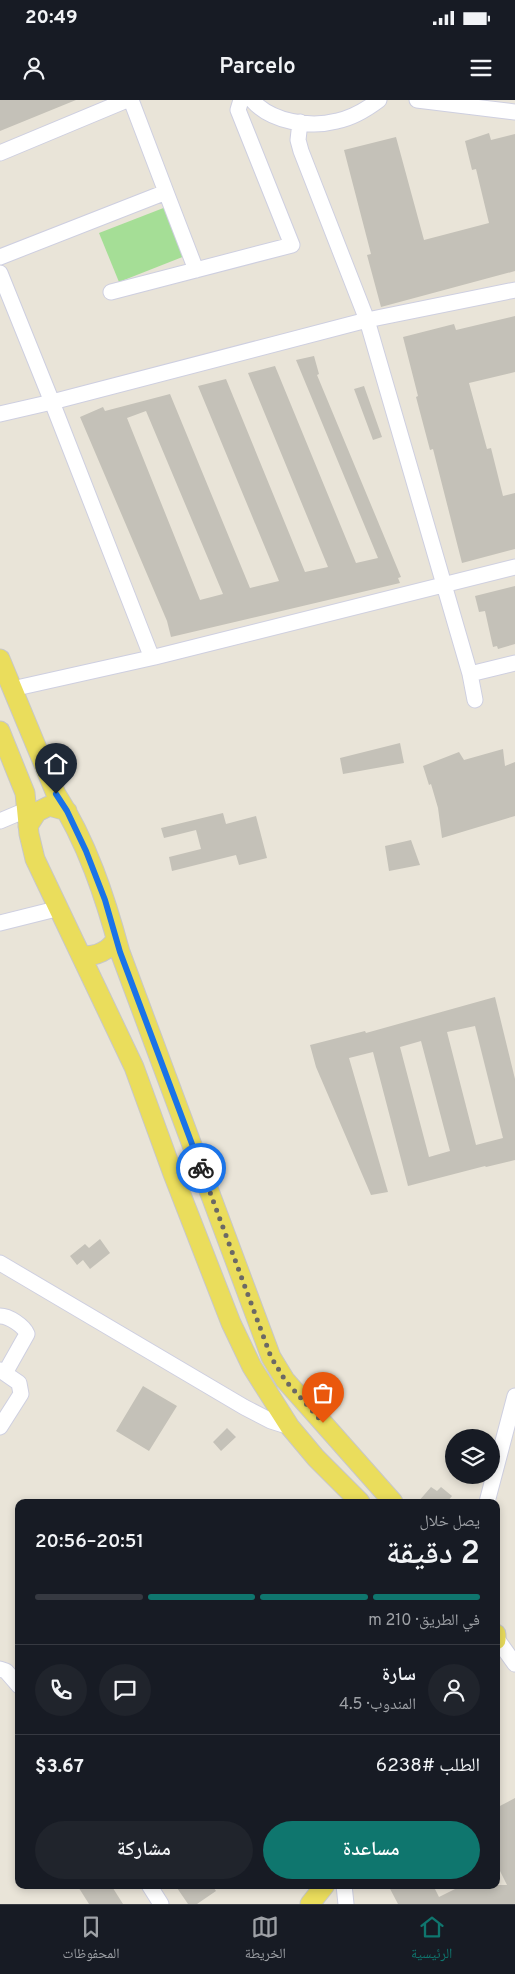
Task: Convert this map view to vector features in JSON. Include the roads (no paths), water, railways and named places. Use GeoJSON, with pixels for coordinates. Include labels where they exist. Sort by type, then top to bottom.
{"type":"FeatureCollection","features":[{"type":"Feature","properties":{"kind":"main road"},"geometry":{"type":"LineString","coordinates":[[0,660],[56,794],[67,811],[86,851],[105,900],[116,939],[271,1357],[285,1380],[390,1499]]}},
{"type":"Feature","properties":{"kind":"main road"},"geometry":{"type":"LineString","coordinates":[[0,731],[25,792],[27,818],[35,858],[134,1067],[231,1323],[252,1367],[290,1427],[316,1458],[357,1499]]}},
{"type":"Feature","properties":{"kind":"main road"},"geometry":{"type":"LineString","coordinates":[[27,818],[49,806],[67,811]]}},
{"type":"Feature","properties":{"kind":"main road"},"geometry":{"type":"LineString","coordinates":[[82,956],[91,956],[109,948],[116,939]]}},
{"type":"Feature","properties":{"kind":"main road"},"geometry":{"type":"LineString","coordinates":[[310,1904],[322,1889]]}},
{"type":"Feature","properties":{"kind":"street"},"geometry":{"type":"LineString","coordinates":[[0,153],[128,100]]}},
{"type":"Feature","properties":{"kind":"street"},"geometry":{"type":"LineString","coordinates":[[131,100],[196,270]]}},
{"type":"Feature","properties":{"kind":"street"},"geometry":{"type":"LineString","coordinates":[[111,292],[292,245],[238,110],[241,100]]}},
{"type":"Feature","properties":{"kind":"street"},"geometry":{"type":"LineString","coordinates":[[252,100],[257,106],[274,115],[300,122],[313,123],[336,122],[358,114],[379,100]]}},
{"type":"Feature","properties":{"kind":"street"},"geometry":{"type":"LineString","coordinates":[[417,100],[515,112]]}},
{"type":"Feature","properties":{"kind":"street"},"geometry":{"type":"LineString","coordinates":[[300,122],[298,140],[301,151],[367,320],[470,674],[475,700]]}},
{"type":"Feature","properties":{"kind":"street"},"geometry":{"type":"LineString","coordinates":[[0,257],[166,192]]}},
{"type":"Feature","properties":{"kind":"street"},"geometry":{"type":"LineString","coordinates":[[0,273],[150,653],[155,656]]}},
{"type":"Feature","properties":{"kind":"street"},"geometry":{"type":"LineString","coordinates":[[0,414],[367,320],[515,290]]}},
{"type":"Feature","properties":{"kind":"street"},"geometry":{"type":"LineString","coordinates":[[12,689],[155,656],[515,567]]}},
{"type":"Feature","properties":{"kind":"street"},"geometry":{"type":"LineString","coordinates":[[470,674],[515,663]]}},
{"type":"Feature","properties":{"kind":"street"},"geometry":{"type":"LineString","coordinates":[[0,821],[27,818]]}},
{"type":"Feature","properties":{"kind":"street"},"geometry":{"type":"LineString","coordinates":[[0,923],[60,908]]}},
{"type":"Feature","properties":{"kind":"street"},"geometry":{"type":"LineString","coordinates":[[0,1263],[236,1403],[271,1421],[290,1427]]}},
{"type":"Feature","properties":{"kind":"street"},"geometry":{"type":"LineString","coordinates":[[0,1316],[5,1316],[23,1328],[27,1334],[2,1372],[19,1384],[21,1394],[0,1427]]}},
{"type":"Feature","properties":{"kind":"street"},"geometry":{"type":"LineString","coordinates":[[488,1499],[515,1396]]}},
{"type":"Feature","properties":{"kind":"street"},"geometry":{"type":"LineString","coordinates":[[500,1643],[515,1664]]}},
{"type":"Feature","properties":{"kind":"street"},"geometry":{"type":"LineString","coordinates":[[0,1669],[6,1671],[15,1681]]}},
{"type":"Feature","properties":{"kind":"street"},"geometry":{"type":"LineString","coordinates":[[152,1889],[161,1904]]}},
{"type":"Feature","properties":{"kind":"street"},"geometry":{"type":"LineString","coordinates":[[344,1889],[346,1904]]}}]}
